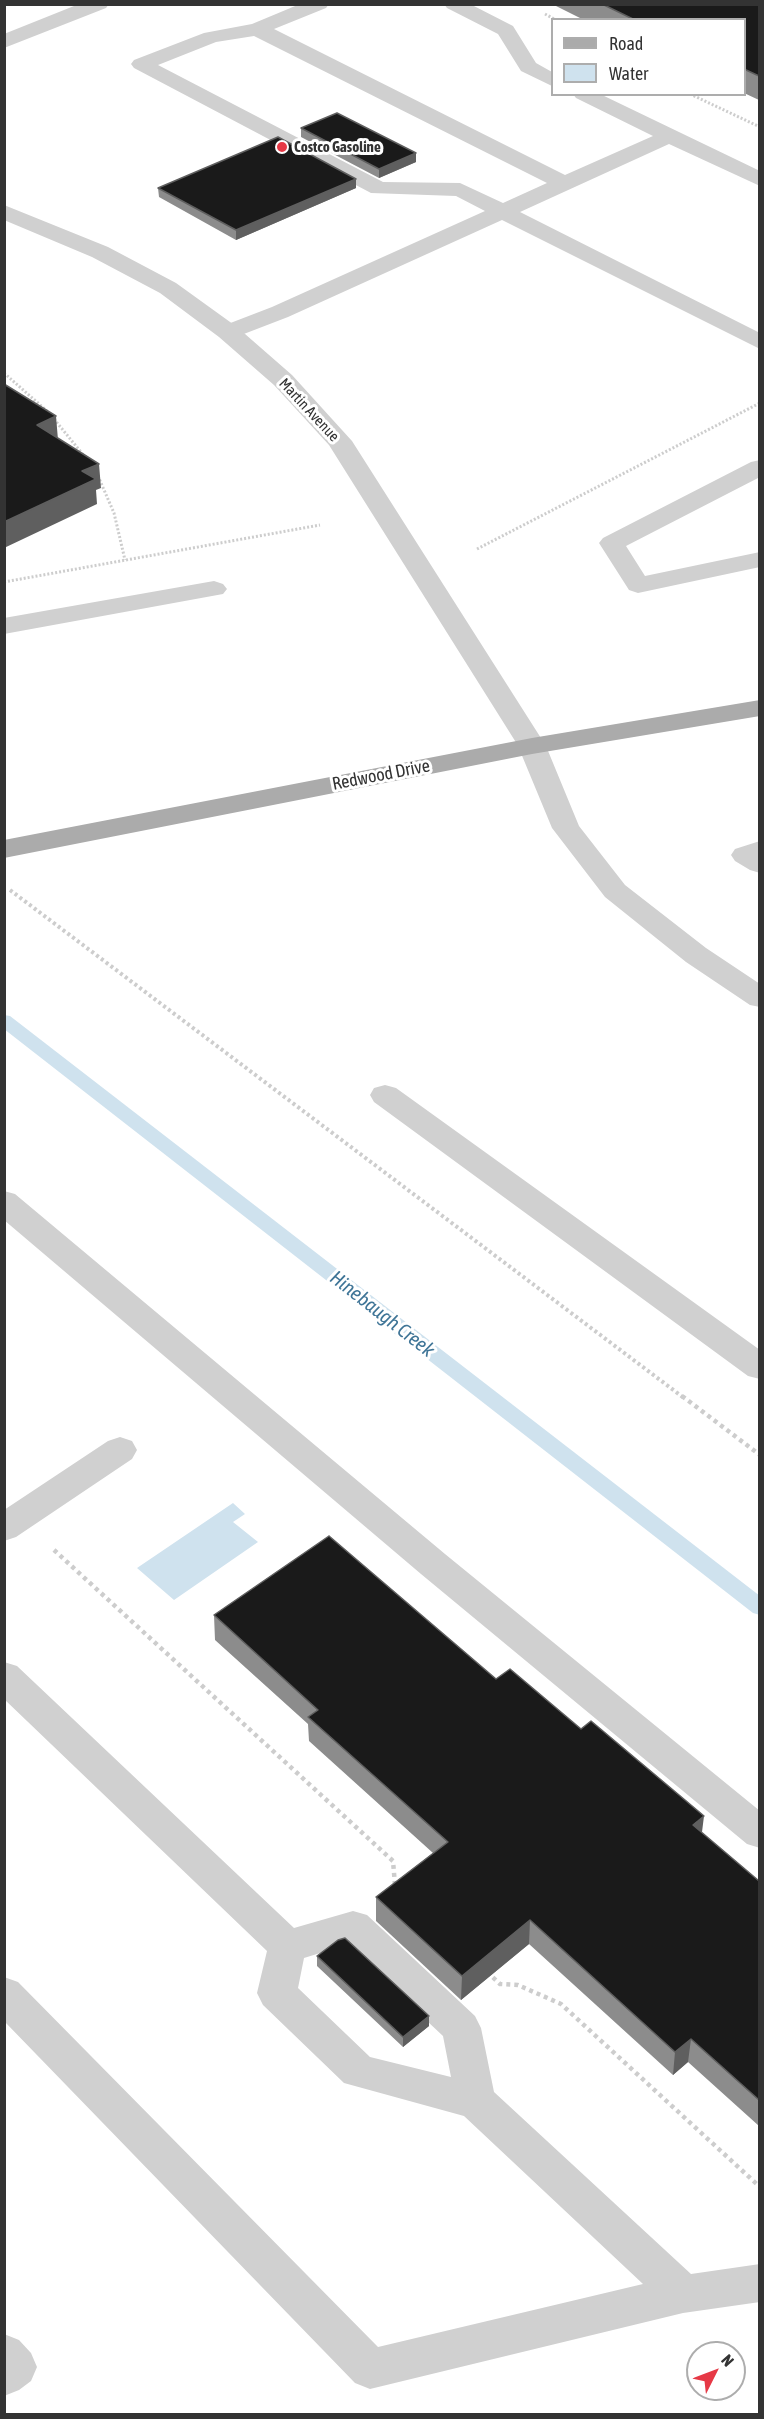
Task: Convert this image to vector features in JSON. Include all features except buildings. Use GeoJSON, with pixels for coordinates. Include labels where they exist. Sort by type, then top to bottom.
{"type":"FeatureCollection","features":[{"type":"Feature","properties":{"kind":"main road","name":"Redwood Drive"},"geometry":{"type":"LineString","coordinates":[[4,849],[532,746],[759,708]]}},
{"type":"Feature","properties":{"kind":"street"},"geometry":{"type":"LineString","coordinates":[[4,42],[99,4]]}},
{"type":"Feature","properties":{"kind":"street","name":"Martin Avenue"},"geometry":{"type":"LineString","coordinates":[[4,212],[100,252],[168,288],[228,332],[283,380],[339,441],[532,746]]}},
{"type":"Feature","properties":{"kind":"lane"},"geometry":{"type":"LineString","coordinates":[[320,4],[257,29],[211,37],[141,64],[379,188],[460,190],[759,342]]}},
{"type":"Feature","properties":{"kind":"lane"},"geometry":{"type":"LineString","coordinates":[[454,4],[506,30],[528,68],[551,80]]}},
{"type":"Feature","properties":{"kind":"lane"},"geometry":{"type":"LineString","coordinates":[[257,29],[565,184]]}},
{"type":"Feature","properties":{"kind":"lane"},"geometry":{"type":"LineString","coordinates":[[587,96],[759,180]]}},
{"type":"Feature","properties":{"kind":"lane"},"geometry":{"type":"LineString","coordinates":[[228,332],[280,312],[669,136]]}},
{"type":"Feature","properties":{"kind":"lane"},"geometry":{"type":"LineString","coordinates":[[759,467],[612,543],[638,585],[759,559]]}},
{"type":"Feature","properties":{"kind":"lane"},"geometry":{"type":"LineString","coordinates":[[4,626],[214,589]]}},
{"type":"Feature","properties":{"kind":"lane"},"geometry":{"type":"LineString","coordinates":[[532,746],[566,828],[615,891],[696,955],[759,998]]}},
{"type":"Feature","properties":{"kind":"lane"},"geometry":{"type":"LineString","coordinates":[[759,850],[745,855],[759,864]]}},
{"type":"Feature","properties":{"kind":"lane"},"geometry":{"type":"LineString","coordinates":[[385,1095],[759,1367]]}},
{"type":"Feature","properties":{"kind":"lane"},"geometry":{"type":"LineString","coordinates":[[4,1202],[433,1564],[759,1833]]}},
{"type":"Feature","properties":{"kind":"lane"},"geometry":{"type":"LineString","coordinates":[[4,1528],[120,1450]]}},
{"type":"Feature","properties":{"kind":"lane"},"geometry":{"type":"LineString","coordinates":[[4,1676],[286,1946]]}},
{"type":"Feature","properties":{"kind":"lane"},"geometry":{"type":"LineString","coordinates":[[286,1946],[353,1928],[461,2028],[476,2101]]}},
{"type":"Feature","properties":{"kind":"lane"},"geometry":{"type":"LineString","coordinates":[[286,1946],[277,1993],[358,2071],[476,2101],[683,2294]]}},
{"type":"Feature","properties":{"kind":"lane"},"geometry":{"type":"LineString","coordinates":[[4,1994],[370,2369],[683,2294],[759,2283]]}},
{"type":"Feature","properties":{"kind":"lane"},"geometry":{"type":"LineString","coordinates":[[4,2354],[16,2367],[4,2376]]}},
{"type":"Feature","properties":{"kind":"path"},"geometry":{"type":"LineString","coordinates":[[694,96],[759,127]]}},
{"type":"Feature","properties":{"kind":"path"},"geometry":{"type":"LineString","coordinates":[[4,373],[44,408],[72,438],[90,464]]}},
{"type":"Feature","properties":{"kind":"path"},"geometry":{"type":"LineString","coordinates":[[477,549],[759,403]]}},
{"type":"Feature","properties":{"kind":"path"},"geometry":{"type":"LineString","coordinates":[[96,472],[114,513],[125,560]]}},
{"type":"Feature","properties":{"kind":"path"},"geometry":{"type":"LineString","coordinates":[[4,582],[320,525]]}},
{"type":"Feature","properties":{"kind":"path"},"geometry":{"type":"LineString","coordinates":[[4,886],[759,1455]]}},
{"type":"Feature","properties":{"kind":"path"},"geometry":{"type":"LineString","coordinates":[[44,1554],[52,1548],[393,1862],[396,1890]]}},
{"type":"Feature","properties":{"kind":"path"},"geometry":{"type":"LineString","coordinates":[[483,1969],[500,1984],[518,1985],[561,2004],[759,2187]]}},
{"type":"Feature","properties":{"kind":"water"},"geometry":{"type":"Polygon","coordinates":[[[233,1503],[245,1514],[233,1522],[258,1542],[174,1600],[137,1568],[233,1503]]]}},
{"type":"Feature","properties":{"kind":"waterway","name":"Hinebaugh Creek"},"geometry":{"type":"LineString","coordinates":[[4,1020],[760,1607]]}},
{"type":"Feature","properties":{"kind":"place","name":"Costco Gasoline"},"geometry":{"type":"Point","coordinates":[282,147]}}]}
